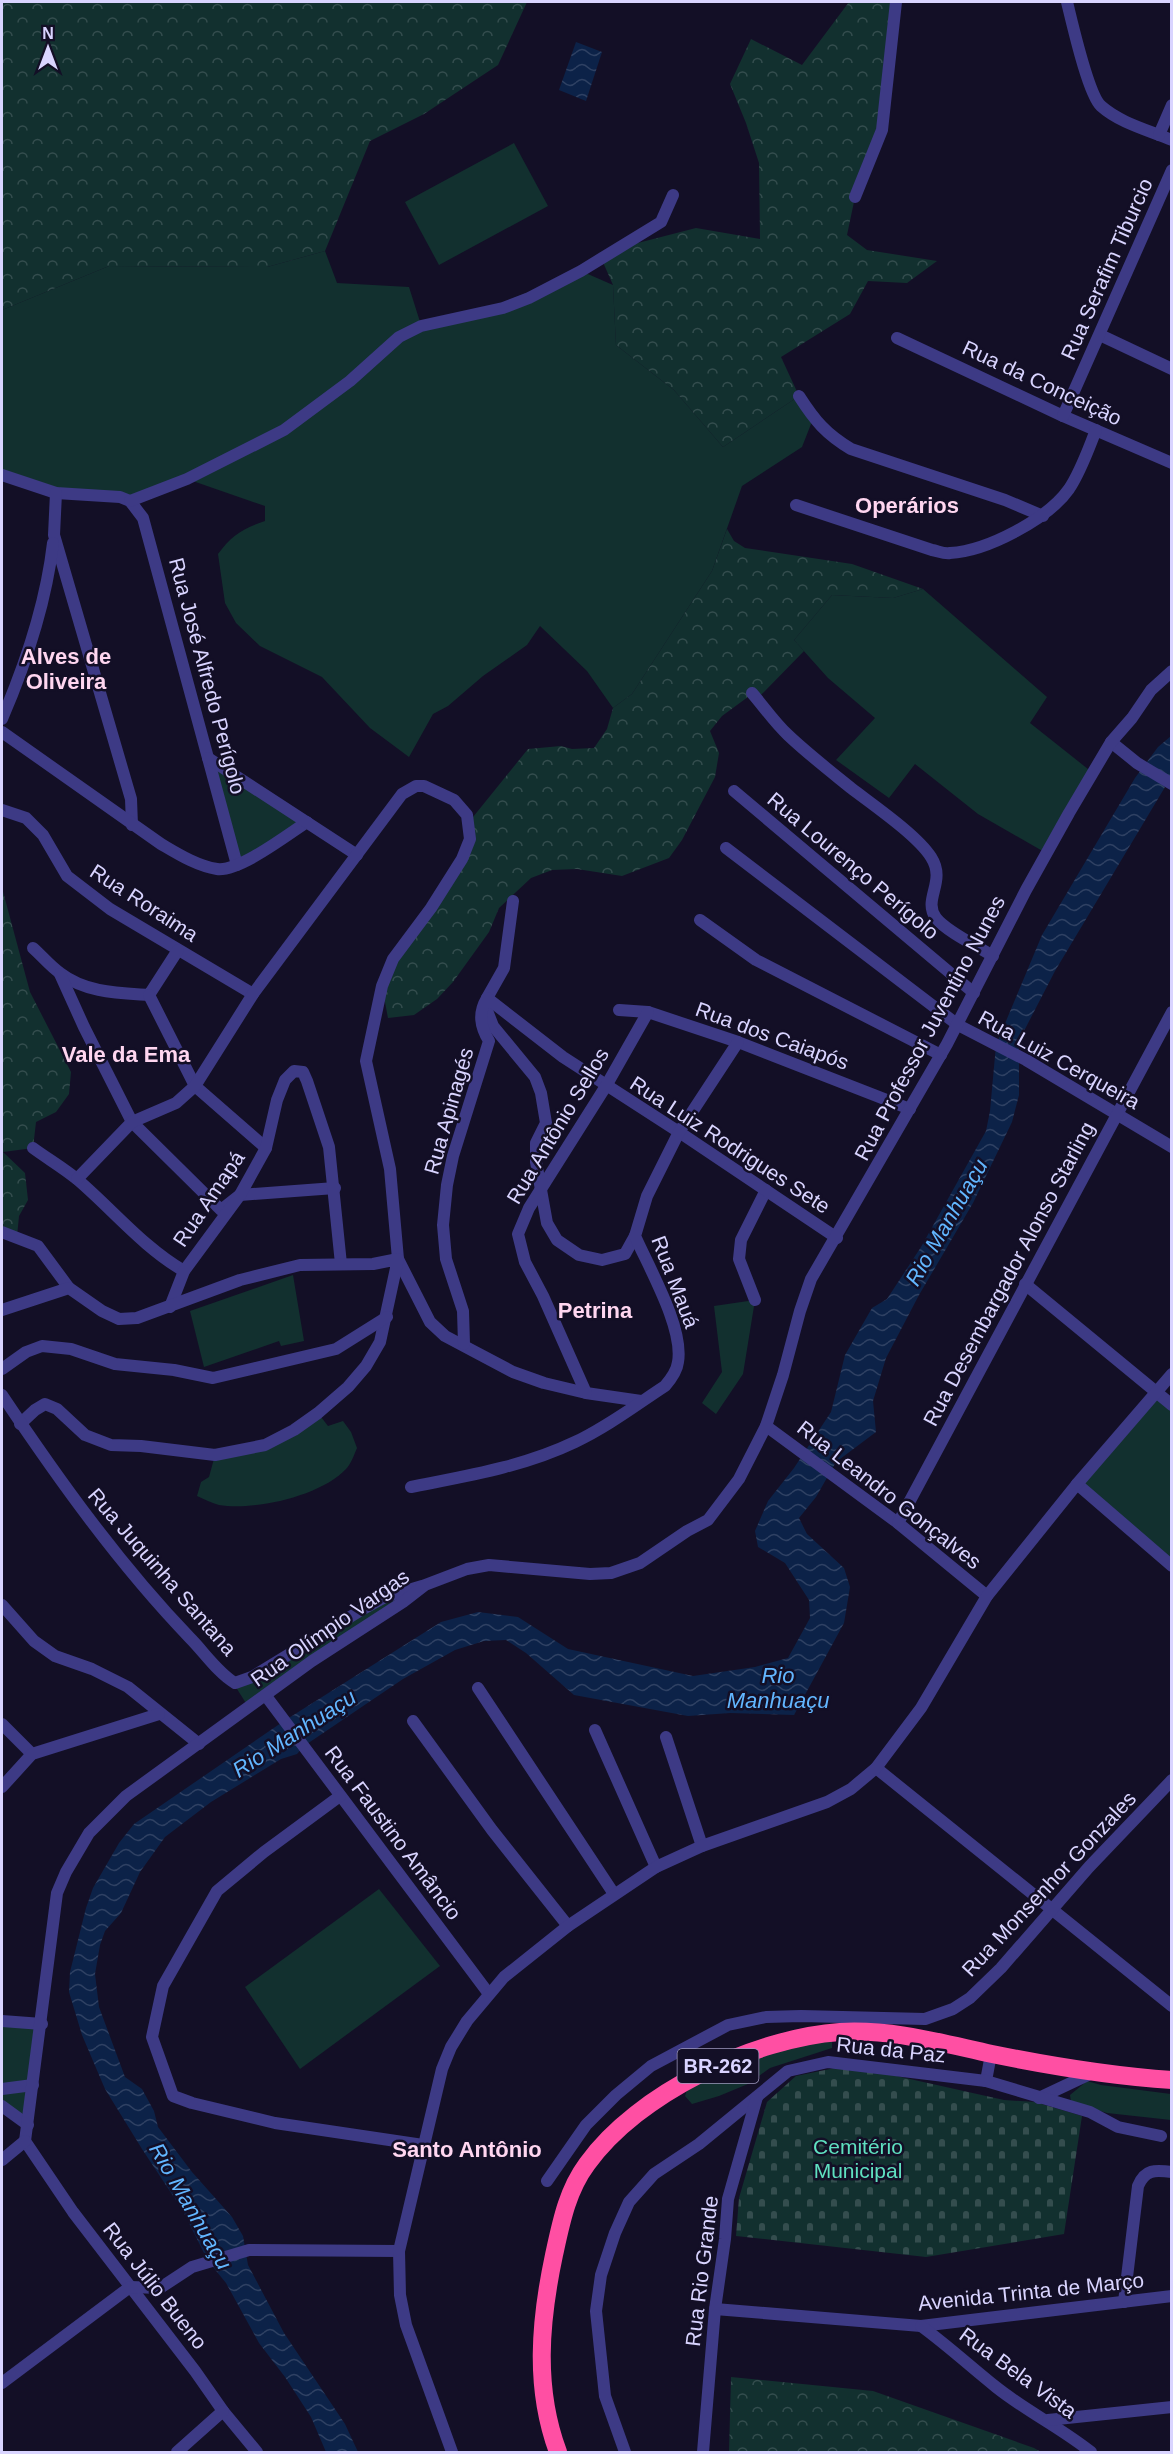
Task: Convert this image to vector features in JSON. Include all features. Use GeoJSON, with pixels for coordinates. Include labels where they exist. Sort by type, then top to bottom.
{"type":"FeatureCollection","features":[{"type":"Feature","properties":{"kind":"highway","name":"BR-262"},"geometry":{"type":"LineString","coordinates":[[558,2452],[548,2421],[541,2369],[545,2295],[564,2211],[573,2187],[587,2164],[624,2123],[696,2075],[755,2049],[847,2024],[1093,2072],[1172,2080]]}},
{"type":"Feature","properties":{"kind":"street"},"geometry":{"type":"LineString","coordinates":[[855,197],[882,130],[896,2]]}},
{"type":"Feature","properties":{"kind":"street"},"geometry":{"type":"LineString","coordinates":[[1067,2],[1090,86],[1099,104],[1112,114],[1172,140]]}},
{"type":"Feature","properties":{"kind":"street"},"geometry":{"type":"LineString","coordinates":[[1159,135],[1172,105]]}},
{"type":"Feature","properties":{"kind":"street","name":"Rua Serafim Tiburcio"},"geometry":{"type":"LineString","coordinates":[[1063,416],[1172,170]]}},
{"type":"Feature","properties":{"kind":"street"},"geometry":{"type":"LineString","coordinates":[[2,475],[56,493],[120,497],[130,501],[187,479],[284,430],[350,381],[399,337],[421,326],[504,308],[529,298],[581,271],[661,222],[673,195]]}},
{"type":"Feature","properties":{"kind":"street"},"geometry":{"type":"LineString","coordinates":[[1100,335],[1172,369]]}},
{"type":"Feature","properties":{"kind":"street","name":"Rua da Conceição"},"geometry":{"type":"LineString","coordinates":[[897,338],[1063,416],[1172,463]]}},
{"type":"Feature","properties":{"kind":"street"},"geometry":{"type":"LineString","coordinates":[[799,396],[813,419],[830,437],[851,450],[1005,500],[1044,516]]}},
{"type":"Feature","properties":{"kind":"street"},"geometry":{"type":"LineString","coordinates":[[796,505],[908,543],[948,554],[983,545],[1044,516],[1058,503],[1074,481],[1095,430]]}},
{"type":"Feature","properties":{"kind":"street"},"geometry":{"type":"LineString","coordinates":[[2,719],[44,601],[54,535],[56,493]]}},
{"type":"Feature","properties":{"kind":"street","name":"Rua José Alfredo Perígolo"},"geometry":{"type":"LineString","coordinates":[[130,501],[143,518],[151,544],[237,865]]}},
{"type":"Feature","properties":{"kind":"street"},"geometry":{"type":"LineString","coordinates":[[54,535],[131,799],[132,825]]}},
{"type":"Feature","properties":{"kind":"street","name":"Rua Professor Juventino Nunes"},"geometry":{"type":"LineString","coordinates":[[766,1426],[806,1292],[942,1055],[1026,890],[1112,742],[1151,690],[1172,671]]}},
{"type":"Feature","properties":{"kind":"street"},"geometry":{"type":"LineString","coordinates":[[752,693],[786,734],[930,855],[936,866],[938,878],[932,897],[932,909],[936,917],[945,926],[993,956]]}},
{"type":"Feature","properties":{"kind":"street"},"geometry":{"type":"LineString","coordinates":[[2,732],[132,825],[188,860],[218,870],[237,865],[307,822]]}},
{"type":"Feature","properties":{"kind":"street"},"geometry":{"type":"LineString","coordinates":[[1112,742],[1137,763],[1172,784]]}},
{"type":"Feature","properties":{"kind":"street"},"geometry":{"type":"LineString","coordinates":[[208,758],[357,855]]}},
{"type":"Feature","properties":{"kind":"street"},"geometry":{"type":"LineString","coordinates":[[21,1424],[34,1410],[45,1404],[57,1409],[85,1435],[111,1445],[141,1446],[215,1455],[265,1445],[294,1430],[348,1387],[366,1366],[380,1342],[398,1259],[390,1169],[366,1061],[382,986],[393,960],[431,908],[462,859],[470,839],[469,822],[462,807],[435,789],[416,786],[402,794],[253,994],[195,1086],[176,1103],[132,1122],[77,1179]]}},
{"type":"Feature","properties":{"kind":"street","name":"Rua Lourenço Perígolo"},"geometry":{"type":"LineString","coordinates":[[734,791],[974,993]]}},
{"type":"Feature","properties":{"kind":"street","name":"Rua Roraima"},"geometry":{"type":"LineString","coordinates":[[2,810],[26,818],[43,835],[67,876],[110,909],[253,994]]}},
{"type":"Feature","properties":{"kind":"street","name":"Rua Luiz Cerqueira"},"geometry":{"type":"LineString","coordinates":[[726,848],[958,1025],[1026,1060],[1172,1147]]}},
{"type":"Feature","properties":{"kind":"street","name":"Rua Apinagés"},"geometry":{"type":"LineString","coordinates":[[464,1344],[463,1311],[446,1259],[443,1225],[447,1185],[453,1156],[489,1041],[482,1029],[480,1009],[504,968],[513,901]]}},
{"type":"Feature","properties":{"kind":"street"},"geometry":{"type":"LineString","coordinates":[[700,920],[756,960],[942,1055]]}},
{"type":"Feature","properties":{"kind":"street"},"geometry":{"type":"LineString","coordinates":[[33,948],[60,974],[86,987],[149,995]]}},
{"type":"Feature","properties":{"kind":"street"},"geometry":{"type":"LineString","coordinates":[[149,995],[178,950]]}},
{"type":"Feature","properties":{"kind":"street"},"geometry":{"type":"LineString","coordinates":[[60,974],[132,1122],[221,1210],[240,1195],[335,1188]]}},
{"type":"Feature","properties":{"kind":"street"},"geometry":{"type":"LineString","coordinates":[[149,995],[195,1086],[266,1148]]}},
{"type":"Feature","properties":{"kind":"street"},"geometry":{"type":"LineString","coordinates":[[487,998],[486,1008],[493,1026],[535,1077],[541,1093],[546,1123],[536,1143],[536,1162],[547,1223],[557,1240],[579,1255],[602,1260],[625,1254],[635,1236]]}},
{"type":"Feature","properties":{"kind":"street","name":"Rua Luiz Rodrigues Sete"},"geometry":{"type":"LineString","coordinates":[[487,998],[563,1057],[837,1238]]}},
{"type":"Feature","properties":{"kind":"street","name":"Rua dos Caiapós"},"geometry":{"type":"LineString","coordinates":[[619,1010],[648,1012],[738,1042],[910,1109]]}},
{"type":"Feature","properties":{"kind":"street","name":"Rua Antônio Sellos"},"geometry":{"type":"LineString","coordinates":[[586,1393],[543,1296],[525,1262],[518,1234],[529,1208],[606,1086],[648,1012]]}},
{"type":"Feature","properties":{"kind":"street","name":"Rua Desembargador Alonso Starling"},"geometry":{"type":"LineString","coordinates":[[898,1523],[1172,1012]]}},
{"type":"Feature","properties":{"kind":"street","name":"Rua Mauá"},"geometry":{"type":"LineString","coordinates":[[411,1487],[487,1472],[555,1451],[601,1428],[665,1386],[673,1377],[678,1364],[679,1351],[676,1329],[635,1236],[647,1196],[679,1132],[738,1042]]}},
{"type":"Feature","properties":{"kind":"street","name":"Rua Amapá"},"geometry":{"type":"LineString","coordinates":[[170,1307],[184,1271],[240,1195],[266,1148],[268,1131],[285,1080],[294,1071],[303,1072],[329,1147],[341,1264]]}},
{"type":"Feature","properties":{"kind":"street"},"geometry":{"type":"LineString","coordinates":[[33,1149],[77,1179],[136,1236],[162,1258],[184,1271]]}},
{"type":"Feature","properties":{"kind":"street"},"geometry":{"type":"LineString","coordinates":[[755,1300],[739,1259],[741,1240],[766,1190]]}},
{"type":"Feature","properties":{"kind":"street"},"geometry":{"type":"LineString","coordinates":[[2,1232],[38,1246],[69,1288],[102,1311],[119,1319],[138,1318],[192,1300],[240,1280],[272,1271],[300,1265],[373,1264],[398,1259]]}},
{"type":"Feature","properties":{"kind":"street"},"geometry":{"type":"LineString","coordinates":[[398,1259],[430,1322],[445,1336],[464,1344],[513,1372],[544,1383],[586,1393],[641,1401]]}},
{"type":"Feature","properties":{"kind":"street"},"geometry":{"type":"LineString","coordinates":[[1025,1284],[1172,1405]]}},
{"type":"Feature","properties":{"kind":"street"},"geometry":{"type":"LineString","coordinates":[[2,1310],[69,1288]]}},
{"type":"Feature","properties":{"kind":"street"},"geometry":{"type":"LineString","coordinates":[[2,1369],[26,1352],[42,1346],[71,1349],[115,1364],[174,1370],[213,1378],[336,1349],[387,1317]]}},
{"type":"Feature","properties":{"kind":"street"},"geometry":{"type":"LineString","coordinates":[[452,2452],[406,2325],[400,2295],[399,2251],[442,2069],[451,2047],[467,2021],[504,1977],[568,1926],[656,1867],[702,1846],[827,1802],[851,1789],[876,1768],[921,1708],[987,1596],[1077,1484],[1172,1374]]}},
{"type":"Feature","properties":{"kind":"street","name":"Rua Juquinha Santana"},"geometry":{"type":"LineString","coordinates":[[2,1395],[66,1489],[114,1550],[167,1614],[235,1683],[252,1677],[385,1597],[425,1585]]}},
{"type":"Feature","properties":{"kind":"street","name":"Rua Leandro Gonçalves"},"geometry":{"type":"LineString","coordinates":[[766,1426],[898,1523],[987,1596]]}},
{"type":"Feature","properties":{"kind":"street","name":"Rua Olímpio Vargas"},"geometry":{"type":"LineString","coordinates":[[25,2141],[42,2024],[57,1893],[66,1872],[89,1833],[111,1810],[136,1787],[312,1661],[397,1607],[425,1585],[467,1569],[489,1565],[590,1574],[611,1573],[640,1563],[687,1531],[708,1520],[739,1479],[766,1426]]}},
{"type":"Feature","properties":{"kind":"street"},"geometry":{"type":"LineString","coordinates":[[1077,1484],[1172,1566]]}},
{"type":"Feature","properties":{"kind":"street"},"geometry":{"type":"LineString","coordinates":[[2,1605],[34,1641],[55,1656],[92,1669],[128,1687],[199,1744]]}},
{"type":"Feature","properties":{"kind":"street"},"geometry":{"type":"LineString","coordinates":[[478,1688],[614,1894]]}},
{"type":"Feature","properties":{"kind":"street","name":"Rua Faustino Amâncio"},"geometry":{"type":"LineString","coordinates":[[266,1695],[489,1994]]}},
{"type":"Feature","properties":{"kind":"street"},"geometry":{"type":"LineString","coordinates":[[2,1787],[32,1754],[159,1714]]}},
{"type":"Feature","properties":{"kind":"street"},"geometry":{"type":"LineString","coordinates":[[413,1721],[492,1830],[568,1926]]}},
{"type":"Feature","properties":{"kind":"street"},"geometry":{"type":"LineString","coordinates":[[2,1724],[32,1754]]}},
{"type":"Feature","properties":{"kind":"street"},"geometry":{"type":"LineString","coordinates":[[595,1730],[656,1867]]}},
{"type":"Feature","properties":{"kind":"street"},"geometry":{"type":"LineString","coordinates":[[666,1737],[702,1846]]}},
{"type":"Feature","properties":{"kind":"street"},"geometry":{"type":"LineString","coordinates":[[876,1768],[1050,1911],[1172,2006]]}},
{"type":"Feature","properties":{"kind":"street","name":"Rua Monsenhor Gonzales"},"geometry":{"type":"LineString","coordinates":[[547,2181],[586,2125],[616,2095],[651,2066],[728,2025],[766,2017],[847,2024],[925,2019],[952,2009],[970,1998],[1001,1968],[1050,1911],[1172,1780]]}},
{"type":"Feature","properties":{"kind":"street"},"geometry":{"type":"LineString","coordinates":[[340,1796],[264,1852],[217,1891],[163,1986],[152,2037],[173,2096],[192,2103],[275,2123],[423,2145]]}},
{"type":"Feature","properties":{"kind":"street"},"geometry":{"type":"LineString","coordinates":[[2,2021],[42,2024]]}},
{"type":"Feature","properties":{"kind":"street"},"geometry":{"type":"LineString","coordinates":[[986,2080],[992,2054]]}},
{"type":"Feature","properties":{"kind":"street","name":"Rua da Paz"},"geometry":{"type":"LineString","coordinates":[[625,2452],[605,2396],[596,2311],[601,2275],[615,2233],[629,2202],[654,2174],[699,2144],[788,2071],[828,2062],[986,2080],[1090,2112],[1118,2127],[1161,2136]]}},
{"type":"Feature","properties":{"kind":"street"},"geometry":{"type":"LineString","coordinates":[[1040,2098],[1093,2072]]}},
{"type":"Feature","properties":{"kind":"street"},"geometry":{"type":"LineString","coordinates":[[2,2089],[33,2085]]}},
{"type":"Feature","properties":{"kind":"street","name":"Rua Rio Grande"},"geometry":{"type":"LineString","coordinates":[[703,2452],[714,2309],[725,2239],[728,2199],[758,2097]]}},
{"type":"Feature","properties":{"kind":"street"},"geometry":{"type":"LineString","coordinates":[[2,2106],[28,2125]]}},
{"type":"Feature","properties":{"kind":"street"},"geometry":{"type":"LineString","coordinates":[[2,2160],[25,2141]]}},
{"type":"Feature","properties":{"kind":"street","name":"Rua Júlio Bueno"},"geometry":{"type":"LineString","coordinates":[[25,2141],[45,2173],[130,2287],[223,2411],[257,2452]]}},
{"type":"Feature","properties":{"kind":"street"},"geometry":{"type":"LineString","coordinates":[[1124,2302],[1138,2186],[1142,2176],[1148,2172],[1172,2172]]}},
{"type":"Feature","properties":{"kind":"street"},"geometry":{"type":"LineString","coordinates":[[2,2382],[130,2287],[160,2288],[192,2267],[249,2250],[399,2251]]}},
{"type":"Feature","properties":{"kind":"street","name":"Avenida Trinta de Março"},"geometry":{"type":"LineString","coordinates":[[714,2309],[921,2326],[1172,2296]]}},
{"type":"Feature","properties":{"kind":"street","name":"Rua Bela Vista"},"geometry":{"type":"LineString","coordinates":[[921,2326],[956,2352],[997,2388],[1048,2420],[1091,2452]]}},
{"type":"Feature","properties":{"kind":"street"},"geometry":{"type":"LineString","coordinates":[[1048,2420],[1172,2407]]}},
{"type":"Feature","properties":{"kind":"street"},"geometry":{"type":"LineString","coordinates":[[177,2452],[223,2411]]}},
{"type":"Feature","properties":{"kind":"green space"},"geometry":{"type":"Polygon","coordinates":[[[2,2],[527,2],[498,65],[424,114],[370,141],[325,251],[267,267],[109,266],[2,310],[2,2]]]}},
{"type":"Feature","properties":{"kind":"green space"},"geometry":{"type":"Polygon","coordinates":[[[849,2],[896,2],[884,120],[855,197],[847,235],[867,250],[937,261],[907,283],[868,281],[850,314],[781,357],[799,396],[723,447],[674,390],[616,345],[613,285],[599,253],[696,228],[760,239],[759,163],[730,84],[751,39],[802,65],[849,2]]]}},
{"type":"Feature","properties":{"kind":"green space"},"geometry":{"type":"Polygon","coordinates":[[[514,143],[548,206],[439,265],[405,202],[514,143]]]}},
{"type":"Feature","properties":{"kind":"green space"},"geometry":{"type":"Polygon","coordinates":[[[325,251],[337,283],[409,287],[421,325],[469,316],[581,271],[613,285],[616,345],[674,390],[723,447],[799,396],[813,419],[802,447],[742,486],[712,571],[632,694],[613,708],[587,671],[540,626],[527,645],[483,676],[448,706],[433,714],[409,757],[370,728],[322,677],[260,646],[236,623],[225,603],[218,554],[238,533],[265,521],[265,506],[187,479],[130,501],[76,495],[2,475],[2,310],[109,266],[267,267],[325,251]]]}},
{"type":"Feature","properties":{"kind":"green space"},"geometry":{"type":"Polygon","coordinates":[[[727,529],[734,541],[745,548],[852,564],[923,589],[893,598],[832,595],[794,640],[804,651],[757,699],[752,694],[722,716],[710,731],[719,753],[715,777],[682,840],[669,858],[622,876],[577,869],[552,870],[531,878],[499,908],[489,932],[453,982],[437,999],[414,1015],[388,1018],[382,986],[462,859],[469,822],[528,749],[561,746],[572,749],[594,748],[607,729],[613,708],[632,694],[712,571],[727,529]]]}},
{"type":"Feature","properties":{"kind":"green space"},"geometry":{"type":"Polygon","coordinates":[[[923,589],[1047,697],[1030,723],[1093,773],[1046,853],[978,814],[915,764],[889,798],[836,760],[875,718],[828,678],[794,640],[832,595],[893,598],[923,589]]]}},
{"type":"Feature","properties":{"kind":"green space"},"geometry":{"type":"Polygon","coordinates":[[[208,758],[307,822],[237,865],[208,758]]]}},
{"type":"Feature","properties":{"kind":"green space"},"geometry":{"type":"Polygon","coordinates":[[[2,888],[30,992],[71,1072],[69,1094],[56,1112],[36,1122],[33,1148],[3,1152],[25,1173],[28,1200],[19,1216],[17,1236],[2,1232],[2,888]]]}},
{"type":"Feature","properties":{"kind":"green space"},"geometry":{"type":"Polygon","coordinates":[[[293,1275],[304,1341],[281,1346],[279,1341],[204,1367],[190,1311],[293,1275]]]}},
{"type":"Feature","properties":{"kind":"green space"},"geometry":{"type":"Polygon","coordinates":[[[755,1300],[743,1374],[716,1414],[702,1403],[722,1372],[714,1306],[755,1300]]]}},
{"type":"Feature","properties":{"kind":"green space"},"geometry":{"type":"Polygon","coordinates":[[[1157,1392],[1171,1405],[1171,1566],[1077,1484],[1157,1392]]]}},
{"type":"Feature","properties":{"kind":"green space"},"geometry":{"type":"Polygon","coordinates":[[[318,1413],[328,1426],[343,1421],[351,1432],[357,1448],[348,1467],[335,1479],[304,1494],[250,1506],[219,1505],[197,1496],[201,1482],[209,1477],[215,1455],[265,1445],[318,1413]]]}},
{"type":"Feature","properties":{"kind":"green space"},"geometry":{"type":"Polygon","coordinates":[[[425,1585],[249,1708],[232,1681],[235,1683],[335,1625],[425,1585]]]}},
{"type":"Feature","properties":{"kind":"green space"},"geometry":{"type":"Polygon","coordinates":[[[379,1889],[440,1966],[300,2069],[245,1987],[379,1889]]]}},
{"type":"Feature","properties":{"kind":"green space"},"geometry":{"type":"Polygon","coordinates":[[[2,2021],[42,2024],[28,2125],[2,2106],[2,2021]]]}},
{"type":"Feature","properties":{"kind":"green space"},"geometry":{"type":"Polygon","coordinates":[[[832,2041],[832,2048],[770,2068],[748,2084],[719,2096],[692,2104],[685,2096],[687,2090],[724,2069],[788,2046],[832,2041]]]}},
{"type":"Feature","properties":{"kind":"green space","name":"Cemitério Municipal"},"geometry":{"type":"Polygon","coordinates":[[[835,2068],[874,2071],[1004,2100],[1035,2102],[1082,2116],[1064,2234],[926,2257],[736,2236],[739,2198],[767,2102],[796,2076],[835,2068]]]}},
{"type":"Feature","properties":{"kind":"green space"},"geometry":{"type":"Polygon","coordinates":[[[1087,2081],[1101,2085],[1171,2094],[1171,2120],[1107,2113],[1071,2102],[1070,2095],[1087,2081]]]}},
{"type":"Feature","properties":{"kind":"green space"},"geometry":{"type":"Polygon","coordinates":[[[731,2377],[873,2391],[1041,2452],[729,2452],[731,2377]]]}},
{"type":"Feature","properties":{"kind":"water"},"geometry":{"type":"Polygon","coordinates":[[[576,42],[602,52],[586,101],[559,90],[576,42]]]}},
{"type":"Feature","properties":{"kind":"water","name":"Rio Manhuaçu"},"geometry":{"type":"Polygon","coordinates":[[[1171,736],[1171,777],[1055,971],[1024,1031],[1019,1044],[1019,1095],[1012,1122],[973,1203],[919,1295],[886,1358],[873,1401],[876,1432],[836,1462],[816,1497],[799,1518],[807,1534],[844,1568],[850,1587],[844,1623],[794,1715],[730,1713],[688,1716],[574,1695],[526,1653],[506,1640],[484,1641],[455,1650],[403,1679],[304,1746],[297,1754],[281,1759],[211,1802],[165,1837],[140,1872],[121,1913],[105,1931],[95,1974],[99,2007],[125,2077],[142,2089],[154,2111],[158,2127],[192,2172],[232,2217],[243,2236],[248,2265],[284,2333],[345,2424],[358,2452],[326,2452],[311,2417],[259,2343],[226,2283],[208,2261],[183,2211],[105,2089],[82,2035],[69,1992],[70,1972],[93,1888],[119,1843],[134,1824],[284,1721],[441,1622],[478,1612],[518,1617],[568,1649],[693,1676],[755,1667],[788,1658],[810,1618],[809,1600],[785,1563],[758,1547],[755,1531],[768,1501],[794,1468],[831,1412],[845,1355],[872,1308],[887,1299],[921,1247],[986,1131],[996,1045],[1042,935],[1135,778],[1158,747],[1171,736]]]}},
{"type":"Feature","properties":{"kind":"district","name":"Operários"},"geometry":{"type":"Point","coordinates":[907,505]}},
{"type":"Feature","properties":{"kind":"district","name":"Alves de Oliveira"},"geometry":{"type":"Point","coordinates":[66,668]}},
{"type":"Feature","properties":{"kind":"district","name":"Vale da Ema"},"geometry":{"type":"Point","coordinates":[126,1054]}},
{"type":"Feature","properties":{"kind":"district","name":"Petrina"},"geometry":{"type":"Point","coordinates":[595,1310]}},
{"type":"Feature","properties":{"kind":"district","name":"Santo Antônio"},"geometry":{"type":"Point","coordinates":[467,2149]}}]}
